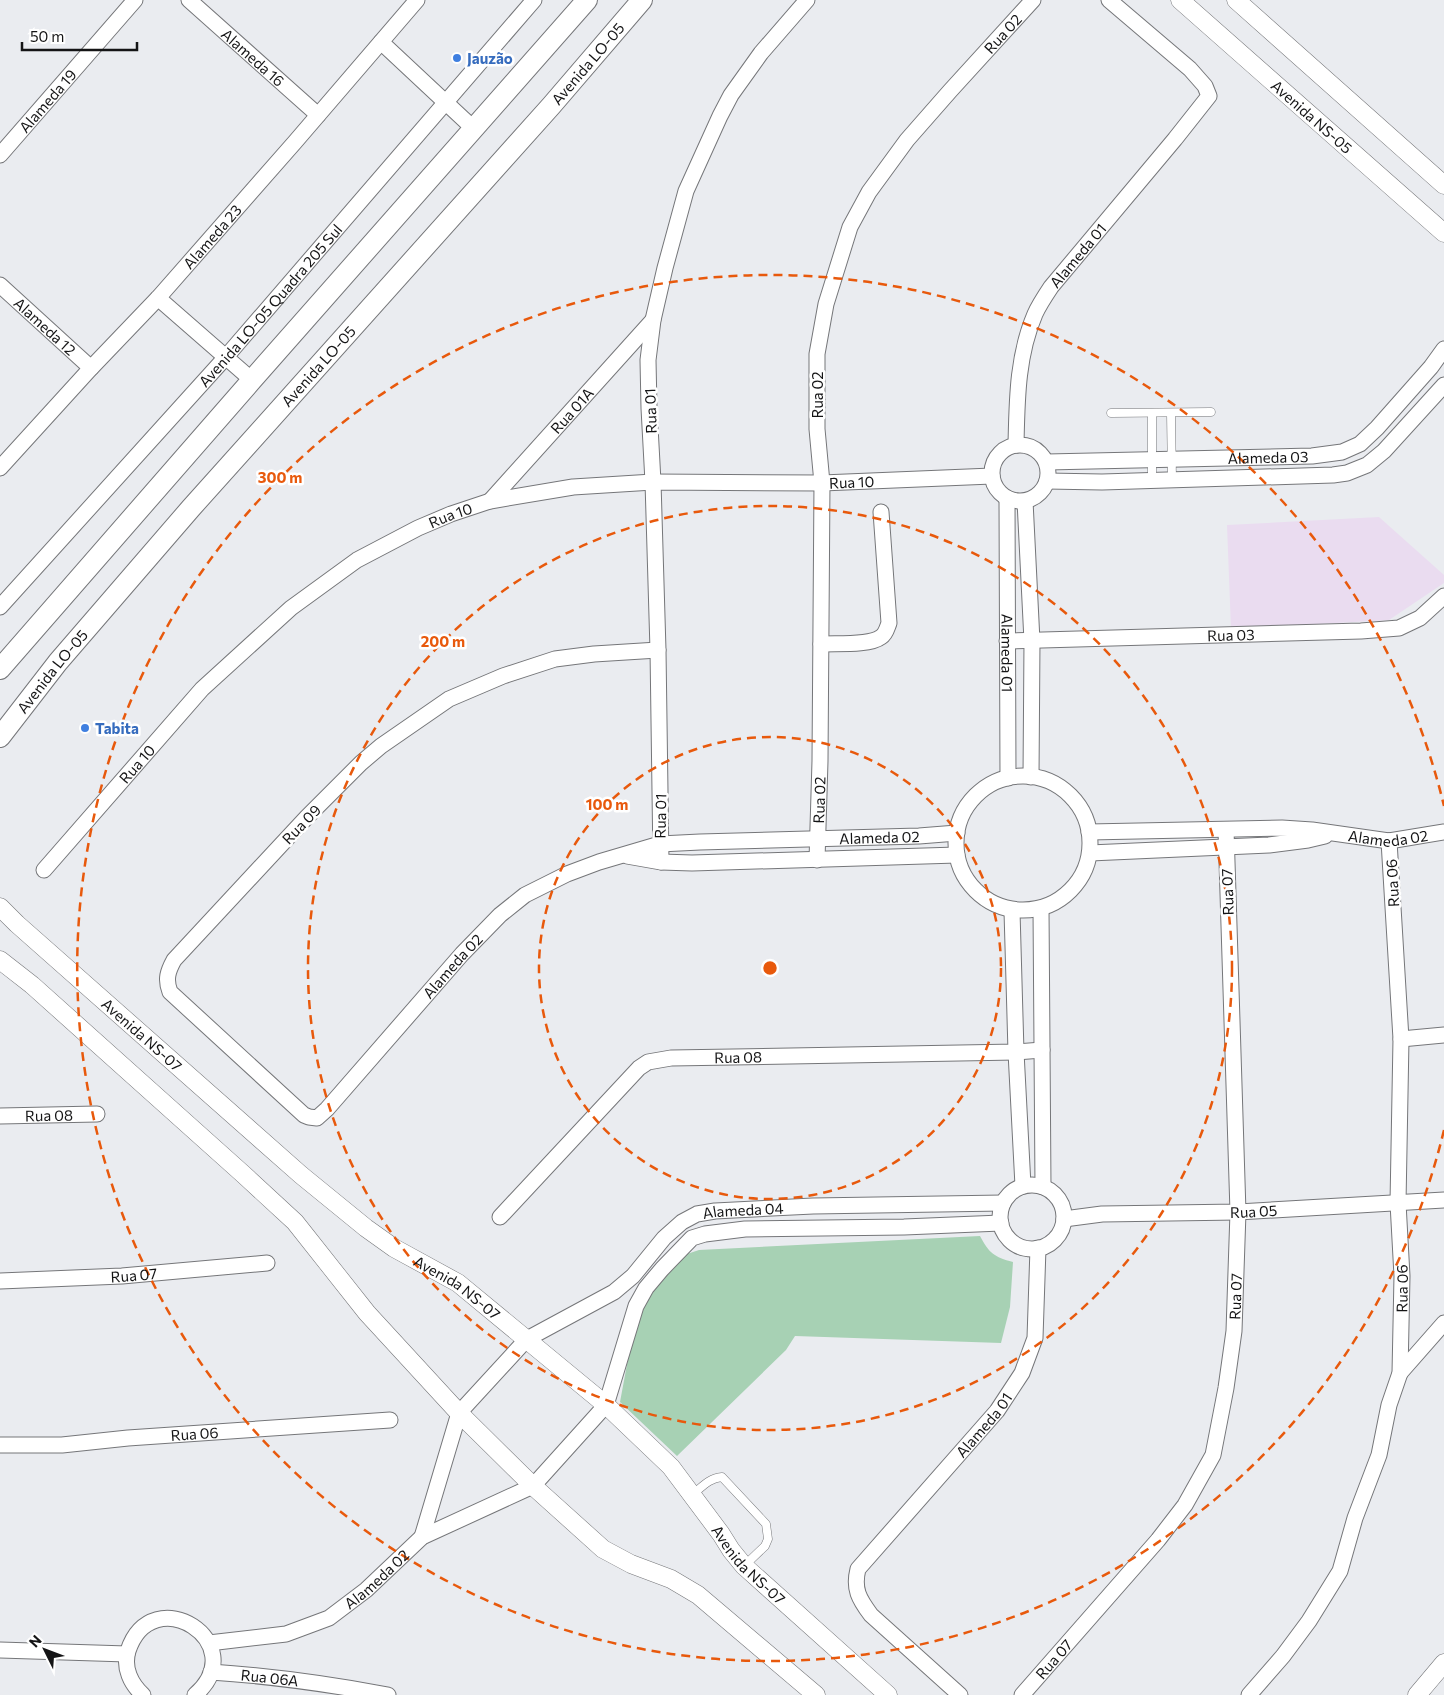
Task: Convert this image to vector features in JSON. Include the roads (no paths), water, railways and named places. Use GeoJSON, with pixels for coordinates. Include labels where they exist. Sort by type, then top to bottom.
{"type":"FeatureCollection","features":[{"type":"Feature","properties":{"kind":"main road"},"geometry":{"type":"LineString","coordinates":[[0,669],[252,380],[588,0]]}},
{"type":"Feature","properties":{"kind":"main road","name":"Avenida LO-05"},"geometry":{"type":"LineString","coordinates":[[0,737],[58,662],[176,525],[551,106],[642,0]]}},
{"type":"Feature","properties":{"kind":"street","name":"Alameda 19"},"geometry":{"type":"LineString","coordinates":[[0,155],[134,0]]}},
{"type":"Feature","properties":{"kind":"street","name":"Alameda 16"},"geometry":{"type":"LineString","coordinates":[[189,0],[318,115]]}},
{"type":"Feature","properties":{"kind":"street","name":"Alameda 23"},"geometry":{"type":"LineString","coordinates":[[0,468],[158,298],[417,0]]}},
{"type":"Feature","properties":{"kind":"street","name":"Avenida LO-05 Quadra 205 Sul"},"geometry":{"type":"LineString","coordinates":[[0,607],[225,358],[534,0]]}},
{"type":"Feature","properties":{"kind":"street","name":"Rua 01"},"geometry":{"type":"LineString","coordinates":[[661,862],[658,650],[648,360],[653,320],[686,191],[720,116],[731,95],[761,53],[807,0]]}},
{"type":"Feature","properties":{"kind":"street","name":"Rua 02"},"geometry":{"type":"LineString","coordinates":[[817,860],[820,761],[822,483],[817,429],[817,354],[826,304],[850,227],[869,192],[907,140],[1033,0]]}},
{"type":"Feature","properties":{"kind":"street","name":"Alameda 01"},"geometry":{"type":"LineString","coordinates":[[1016,445],[1019,380],[1025,344],[1035,313],[1050,287],[1209,96],[1205,86],[1190,69],[1110,0]]}},
{"type":"Feature","properties":{"kind":"street","name":"Avenida NS-05"},"geometry":{"type":"LineString","coordinates":[[1180,0],[1444,233]]}},
{"type":"Feature","properties":{"kind":"street"},"geometry":{"type":"LineString","coordinates":[[1236,0],[1444,185]]}},
{"type":"Feature","properties":{"kind":"street"},"geometry":{"type":"LineString","coordinates":[[381,42],[474,128]]}},
{"type":"Feature","properties":{"kind":"street","name":"Alameda 12"},"geometry":{"type":"LineString","coordinates":[[0,285],[91,368]]}},
{"type":"Feature","properties":{"kind":"street"},"geometry":{"type":"LineString","coordinates":[[158,298],[252,380]]}},
{"type":"Feature","properties":{"kind":"street","name":"Rua 01A"},"geometry":{"type":"LineString","coordinates":[[490,501],[653,320]]}},
{"type":"Feature","properties":{"kind":"street","name":"Alameda 03"},"geometry":{"type":"LineString","coordinates":[[1047,462],[1312,456],[1342,452],[1360,444],[1377,428],[1444,349]]}},
{"type":"Feature","properties":{"kind":"street","name":"Alameda 03"},"geometry":{"type":"LineString","coordinates":[[1047,481],[1102,482],[1347,473],[1366,464],[1384,451],[1444,385]]}},
{"type":"Feature","properties":{"kind":"street"},"geometry":{"type":"LineString","coordinates":[[1016,445],[1025,445],[1040,453],[1047,462],[1047,481],[1041,492],[1034,498],[1026,501],[1016,501],[999,493],[994,485],[992,476],[996,459],[1008,448],[1016,445]]}},
{"type":"Feature","properties":{"kind":"street","name":"Rua 10"},"geometry":{"type":"LineString","coordinates":[[44,870],[202,688],[291,608],[357,560],[418,528],[451,514],[490,501],[572,487],[653,482],[822,483],[992,476]]}},
{"type":"Feature","properties":{"kind":"street","name":"Alameda 01"},"geometry":{"type":"LineString","coordinates":[[1007,498],[1008,778]]}},
{"type":"Feature","properties":{"kind":"street","name":"Alameda 01"},"geometry":{"type":"LineString","coordinates":[[1026,501],[1032,641],[1031,777]]}},
{"type":"Feature","properties":{"kind":"street"},"geometry":{"type":"LineString","coordinates":[[820,644],[868,642],[880,638],[884,634],[889,623],[881,512]]}},
{"type":"Feature","properties":{"kind":"street","name":"Rua 03"},"geometry":{"type":"LineString","coordinates":[[1008,641],[1362,631],[1399,628],[1420,618],[1444,596]]}},
{"type":"Feature","properties":{"kind":"street","name":"Rua 09"},"geometry":{"type":"LineString","coordinates":[[313,1118],[304,1114],[170,992],[167,972],[174,960],[306,818],[361,763],[381,746],[449,700],[503,676],[555,659],[594,654],[658,650]]}},
{"type":"Feature","properties":{"kind":"street"},"geometry":{"type":"LineString","coordinates":[[1031,777],[1051,782],[1069,794],[1082,811],[1089,832],[1090,853],[1084,872],[1074,888],[1058,900],[1041,908],[1012,911],[981,896],[967,880],[957,855],[957,833],[961,820],[972,801],[988,786],[1008,778],[1031,777]]}},
{"type":"Feature","properties":{"kind":"street","name":"Alameda 02"},"geometry":{"type":"LineString","coordinates":[[1089,832],[1282,828],[1312,830],[1389,841],[1444,832]]}},
{"type":"Feature","properties":{"kind":"street","name":"Rua 07"},"geometry":{"type":"LineString","coordinates":[[1022,1695],[1158,1540],[1186,1505],[1213,1455],[1226,1388],[1234,1331],[1238,1212],[1226,830]]}},
{"type":"Feature","properties":{"kind":"street","name":"Alameda 02"},"geometry":{"type":"LineString","coordinates":[[313,1118],[317,1118],[327,1109],[462,954],[500,915],[525,895],[567,874],[660,844],[919,836],[957,833]]}},
{"type":"Feature","properties":{"kind":"street","name":"Alameda 02"},"geometry":{"type":"LineString","coordinates":[[1090,853],[1269,845],[1308,840],[1331,834]]}},
{"type":"Feature","properties":{"kind":"street","name":"Rua 06"},"geometry":{"type":"LineString","coordinates":[[1249,1695],[1283,1656],[1309,1622],[1340,1571],[1355,1518],[1379,1454],[1389,1405],[1400,1373],[1402,1276],[1398,1203],[1401,1039],[1389,841]]}},
{"type":"Feature","properties":{"kind":"street","name":"Alameda 02"},"geometry":{"type":"LineString","coordinates":[[623,855],[661,862],[692,863],[957,855]]}},
{"type":"Feature","properties":{"kind":"street","name":"Avenida NS-07"},"geometry":{"type":"LineString","coordinates":[[0,907],[301,1175],[366,1228],[394,1248],[458,1283],[606,1405],[671,1467],[744,1566],[888,1695]]}},
{"type":"Feature","properties":{"kind":"street"},"geometry":{"type":"LineString","coordinates":[[1041,908],[1043,1187]]}},
{"type":"Feature","properties":{"kind":"street"},"geometry":{"type":"LineString","coordinates":[[1012,911],[1016,1052],[1023,1186]]}},
{"type":"Feature","properties":{"kind":"street"},"geometry":{"type":"LineString","coordinates":[[0,960],[32,986],[295,1222],[367,1313],[459,1412],[533,1486],[604,1549],[631,1564],[671,1579],[698,1595],[816,1695]]}},
{"type":"Feature","properties":{"kind":"street"},"geometry":{"type":"LineString","coordinates":[[1401,1039],[1444,1034]]}},
{"type":"Feature","properties":{"kind":"street","name":"Rua 08"},"geometry":{"type":"LineString","coordinates":[[500,1217],[639,1068],[648,1062],[671,1058],[1042,1050]]}},
{"type":"Feature","properties":{"kind":"street","name":"Rua 08"},"geometry":{"type":"LineString","coordinates":[[0,1117],[97,1114]]}},
{"type":"Feature","properties":{"kind":"street"},"geometry":{"type":"LineString","coordinates":[[1023,1186],[1043,1187],[1052,1192],[1059,1200],[1063,1209],[1064,1219],[1061,1229],[1056,1238],[1038,1248],[1018,1246],[1004,1232],[1001,1223],[1002,1203],[1015,1190],[1023,1186]]}},
{"type":"Feature","properties":{"kind":"street","name":"Rua 05"},"geometry":{"type":"LineString","coordinates":[[1064,1219],[1102,1214],[1238,1212],[1444,1200]]}},
{"type":"Feature","properties":{"kind":"street","name":"Alameda 04"},"geometry":{"type":"LineString","coordinates":[[459,1412],[527,1338],[614,1292],[634,1276],[664,1238],[682,1222],[697,1214],[715,1211],[759,1209],[1002,1203]]}},
{"type":"Feature","properties":{"kind":"street"},"geometry":{"type":"LineString","coordinates":[[904,1205],[904,1227]]}},
{"type":"Feature","properties":{"kind":"street"},"geometry":{"type":"LineString","coordinates":[[879,1206],[880,1227]]}},
{"type":"Feature","properties":{"kind":"street","name":"Alameda 04"},"geometry":{"type":"LineString","coordinates":[[606,1405],[636,1306],[652,1282],[692,1238],[705,1234],[745,1229],[904,1227],[1001,1223]]}},
{"type":"Feature","properties":{"kind":"street","name":"Alameda 01"},"geometry":{"type":"LineString","coordinates":[[960,1695],[871,1615],[862,1603],[856,1590],[856,1579],[858,1569],[998,1411],[1022,1373],[1034,1338],[1038,1248]]}},
{"type":"Feature","properties":{"kind":"street","name":"Rua 07"},"geometry":{"type":"LineString","coordinates":[[0,1281],[131,1276],[267,1263]]}},
{"type":"Feature","properties":{"kind":"street"},"geometry":{"type":"LineString","coordinates":[[1400,1373],[1444,1323]]}},
{"type":"Feature","properties":{"kind":"street"},"geometry":{"type":"LineString","coordinates":[[533,1486],[606,1405]]}},
{"type":"Feature","properties":{"kind":"street"},"geometry":{"type":"LineString","coordinates":[[422,1537],[459,1412]]}},
{"type":"Feature","properties":{"kind":"street","name":"Rua 06"},"geometry":{"type":"LineString","coordinates":[[0,1445],[62,1446],[128,1438],[390,1420]]}},
{"type":"Feature","properties":{"kind":"street","name":"Alameda 02"},"geometry":{"type":"LineString","coordinates":[[209,1643],[286,1634],[329,1618],[366,1590],[422,1537],[533,1486]]}},
{"type":"Feature","properties":{"kind":"street"},"geometry":{"type":"LineString","coordinates":[[143,1695],[136,1689],[130,1679],[126,1667],[127,1654],[131,1641],[139,1630],[151,1622],[164,1618],[178,1619],[190,1624],[201,1632],[209,1643],[212,1662],[211,1672],[204,1687],[195,1695]]}},
{"type":"Feature","properties":{"kind":"street"},"geometry":{"type":"LineString","coordinates":[[0,1650],[127,1654]]}},
{"type":"Feature","properties":{"kind":"street"},"geometry":{"type":"LineString","coordinates":[[1417,1695],[1444,1663]]}},
{"type":"Feature","properties":{"kind":"street","name":"Rua 06A"},"geometry":{"type":"LineString","coordinates":[[211,1672],[323,1684],[388,1695]]}},
{"type":"Feature","properties":{"kind":"lane"},"geometry":{"type":"LineString","coordinates":[[1111,413],[1212,412]]}},
{"type":"Feature","properties":{"kind":"lane"},"geometry":{"type":"LineString","coordinates":[[1152,413],[1152,480]]}},
{"type":"Feature","properties":{"kind":"lane"},"geometry":{"type":"LineString","coordinates":[[1171,413],[1172,480]]}},
{"type":"Feature","properties":{"kind":"lane"},"geometry":{"type":"LineString","coordinates":[[692,1495],[714,1477],[722,1477],[766,1524],[768,1539],[765,1546],[744,1566]]}},
{"type":"Feature","properties":{"kind":"place","name":"Jauzão"},"geometry":{"type":"Point","coordinates":[457,58]}},
{"type":"Feature","properties":{"kind":"place","name":"Tabita"},"geometry":{"type":"Point","coordinates":[85,728]}}]}
